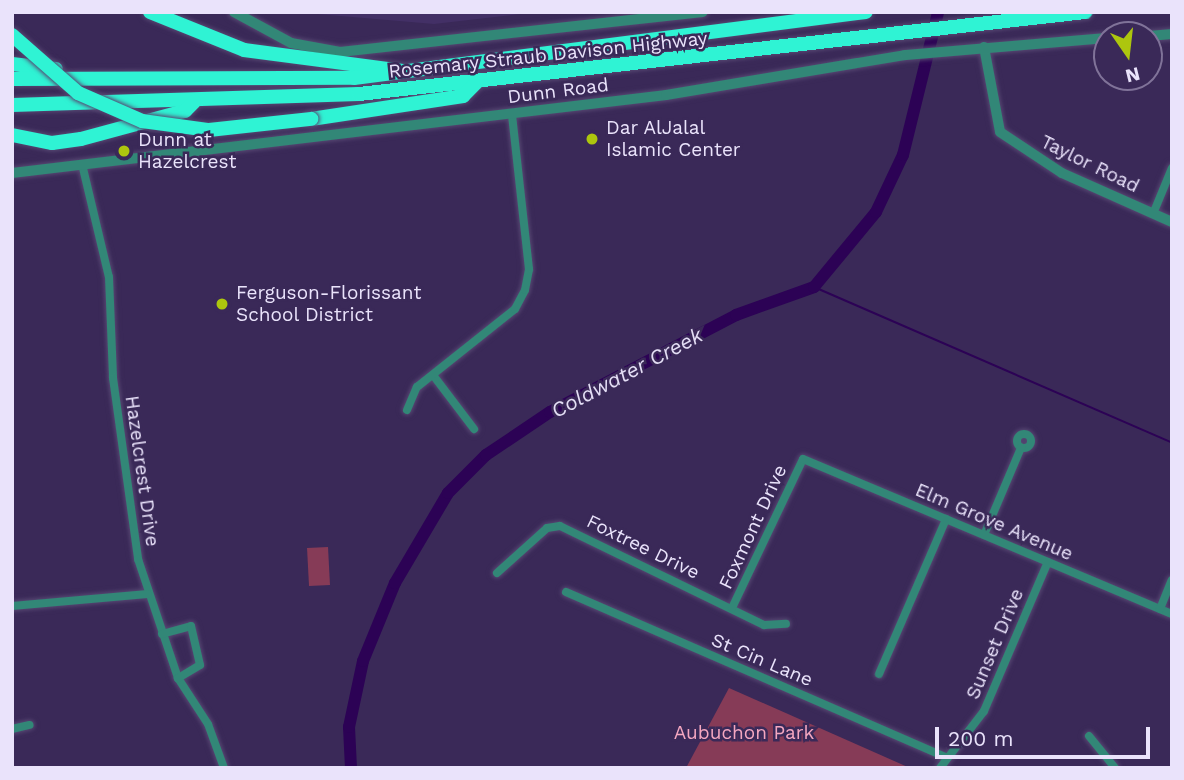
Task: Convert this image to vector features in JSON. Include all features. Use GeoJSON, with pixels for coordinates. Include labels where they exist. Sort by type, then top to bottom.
{"type":"FeatureCollection","features":[{"type":"Feature","properties":{"kind":"highway"},"geometry":{"type":"LineString","coordinates":[[150,12],[244,50],[408,72]]}},
{"type":"Feature","properties":{"kind":"highway","name":"Rosemary Straub Davison Highway"},"geometry":{"type":"LineString","coordinates":[[12,79],[277,82],[408,72],[866,12]]}},
{"type":"Feature","properties":{"kind":"highway","name":"Rosemary Straub Davison Highway"},"geometry":{"type":"LineString","coordinates":[[12,105],[194,102],[478,80],[1085,12]]}},
{"type":"Feature","properties":{"kind":"highway"},"geometry":{"type":"LineString","coordinates":[[12,36],[78,93],[142,121],[209,130],[311,119],[463,96],[478,80]]}},
{"type":"Feature","properties":{"kind":"highway"},"geometry":{"type":"LineString","coordinates":[[12,64],[105,80]]}},
{"type":"Feature","properties":{"kind":"highway"},"geometry":{"type":"LineString","coordinates":[[12,135],[52,143],[81,139],[185,111],[194,102]]}},
{"type":"Feature","properties":{"kind":"street"},"geometry":{"type":"LineString","coordinates":[[239,14],[291,43],[352,52],[703,12]]}},
{"type":"Feature","properties":{"kind":"street","name":"Dunn Road"},"geometry":{"type":"LineString","coordinates":[[12,173],[512,114],[905,55],[1093,39]]}},
{"type":"Feature","properties":{"kind":"street","name":"Taylor Road"},"geometry":{"type":"LineString","coordinates":[[984,47],[1000,132],[1062,173],[1172,222]]}},
{"type":"Feature","properties":{"kind":"street"},"geometry":{"type":"LineString","coordinates":[[407,410],[433,375],[515,309],[525,290],[528,269],[512,114]]}},
{"type":"Feature","properties":{"kind":"street","name":"Hazelcrest Drive"},"geometry":{"type":"LineString","coordinates":[[82,164],[109,277],[117,412],[147,594],[178,678],[208,724],[224,768]]}},
{"type":"Feature","properties":{"kind":"street"},"geometry":{"type":"LineString","coordinates":[[1153,214],[1172,168]]}},
{"type":"Feature","properties":{"kind":"street"},"geometry":{"type":"LineString","coordinates":[[433,375],[474,429]]}},
{"type":"Feature","properties":{"kind":"street"},"geometry":{"type":"LineString","coordinates":[[984,535],[1021,448]]}},
{"type":"Feature","properties":{"kind":"street","name":"Elm Grove Avenue"},"geometry":{"type":"LineString","coordinates":[[803,460],[1172,614]]}},
{"type":"Feature","properties":{"kind":"street","name":"Foxmont Drive"},"geometry":{"type":"LineString","coordinates":[[732,608],[803,460]]}},
{"type":"Feature","properties":{"kind":"street"},"geometry":{"type":"LineString","coordinates":[[878,674],[946,519]]}},
{"type":"Feature","properties":{"kind":"street","name":"Foxtree Drive"},"geometry":{"type":"LineString","coordinates":[[497,573],[547,528],[559,526],[764,625],[786,624]]}},
{"type":"Feature","properties":{"kind":"street","name":"Sunset Drive"},"geometry":{"type":"LineString","coordinates":[[940,768],[984,711],[1048,562]]}},
{"type":"Feature","properties":{"kind":"street"},"geometry":{"type":"LineString","coordinates":[[1160,609],[1172,580]]}},
{"type":"Feature","properties":{"kind":"street","name":"St Cin Lane"},"geometry":{"type":"LineString","coordinates":[[566,592],[946,757]]}},
{"type":"Feature","properties":{"kind":"street"},"geometry":{"type":"LineString","coordinates":[[12,606],[147,594]]}},
{"type":"Feature","properties":{"kind":"street"},"geometry":{"type":"LineString","coordinates":[[162,634],[191,626],[200,665],[178,678]]}},
{"type":"Feature","properties":{"kind":"street"},"geometry":{"type":"LineString","coordinates":[[12,729],[30,725]]}},
{"type":"Feature","properties":{"kind":"street"},"geometry":{"type":"LineString","coordinates":[[1089,736],[1115,768]]}},
{"type":"Feature","properties":{"kind":"shaded area"},"geometry":{"type":"Polygon","coordinates":[[[294,12],[537,12],[434,24],[294,12]]]}},
{"type":"Feature","properties":{"kind":"green space"},"geometry":{"type":"Polygon","coordinates":[[[328,547],[330,585],[309,586],[307,548],[328,547]]]}},
{"type":"Feature","properties":{"kind":"green space","name":"Aubuchon Park"},"geometry":{"type":"Polygon","coordinates":[[[729,688],[910,768],[686,768],[729,688]]]}},
{"type":"Feature","properties":{"kind":"waterway","name":"Coldwater Creek"},"geometry":{"type":"LineString","coordinates":[[351,768],[349,727],[363,661],[395,583],[448,493],[486,455],[550,412],[736,315],[814,287],[876,212],[903,155],[938,12]]}},
{"type":"Feature","properties":{"kind":"waterway"},"geometry":{"type":"LineString","coordinates":[[814,287],[1172,443]]}},
{"type":"Feature","properties":{"kind":"place","name":"Dar AlJalal Islamic Center"},"geometry":{"type":"Point","coordinates":[592,139]}},
{"type":"Feature","properties":{"kind":"place","name":"Dunn at Hazelcrest"},"geometry":{"type":"Point","coordinates":[124,151]}},
{"type":"Feature","properties":{"kind":"place","name":"Ferguson-Florissant School District"},"geometry":{"type":"Point","coordinates":[222,304]}}]}
